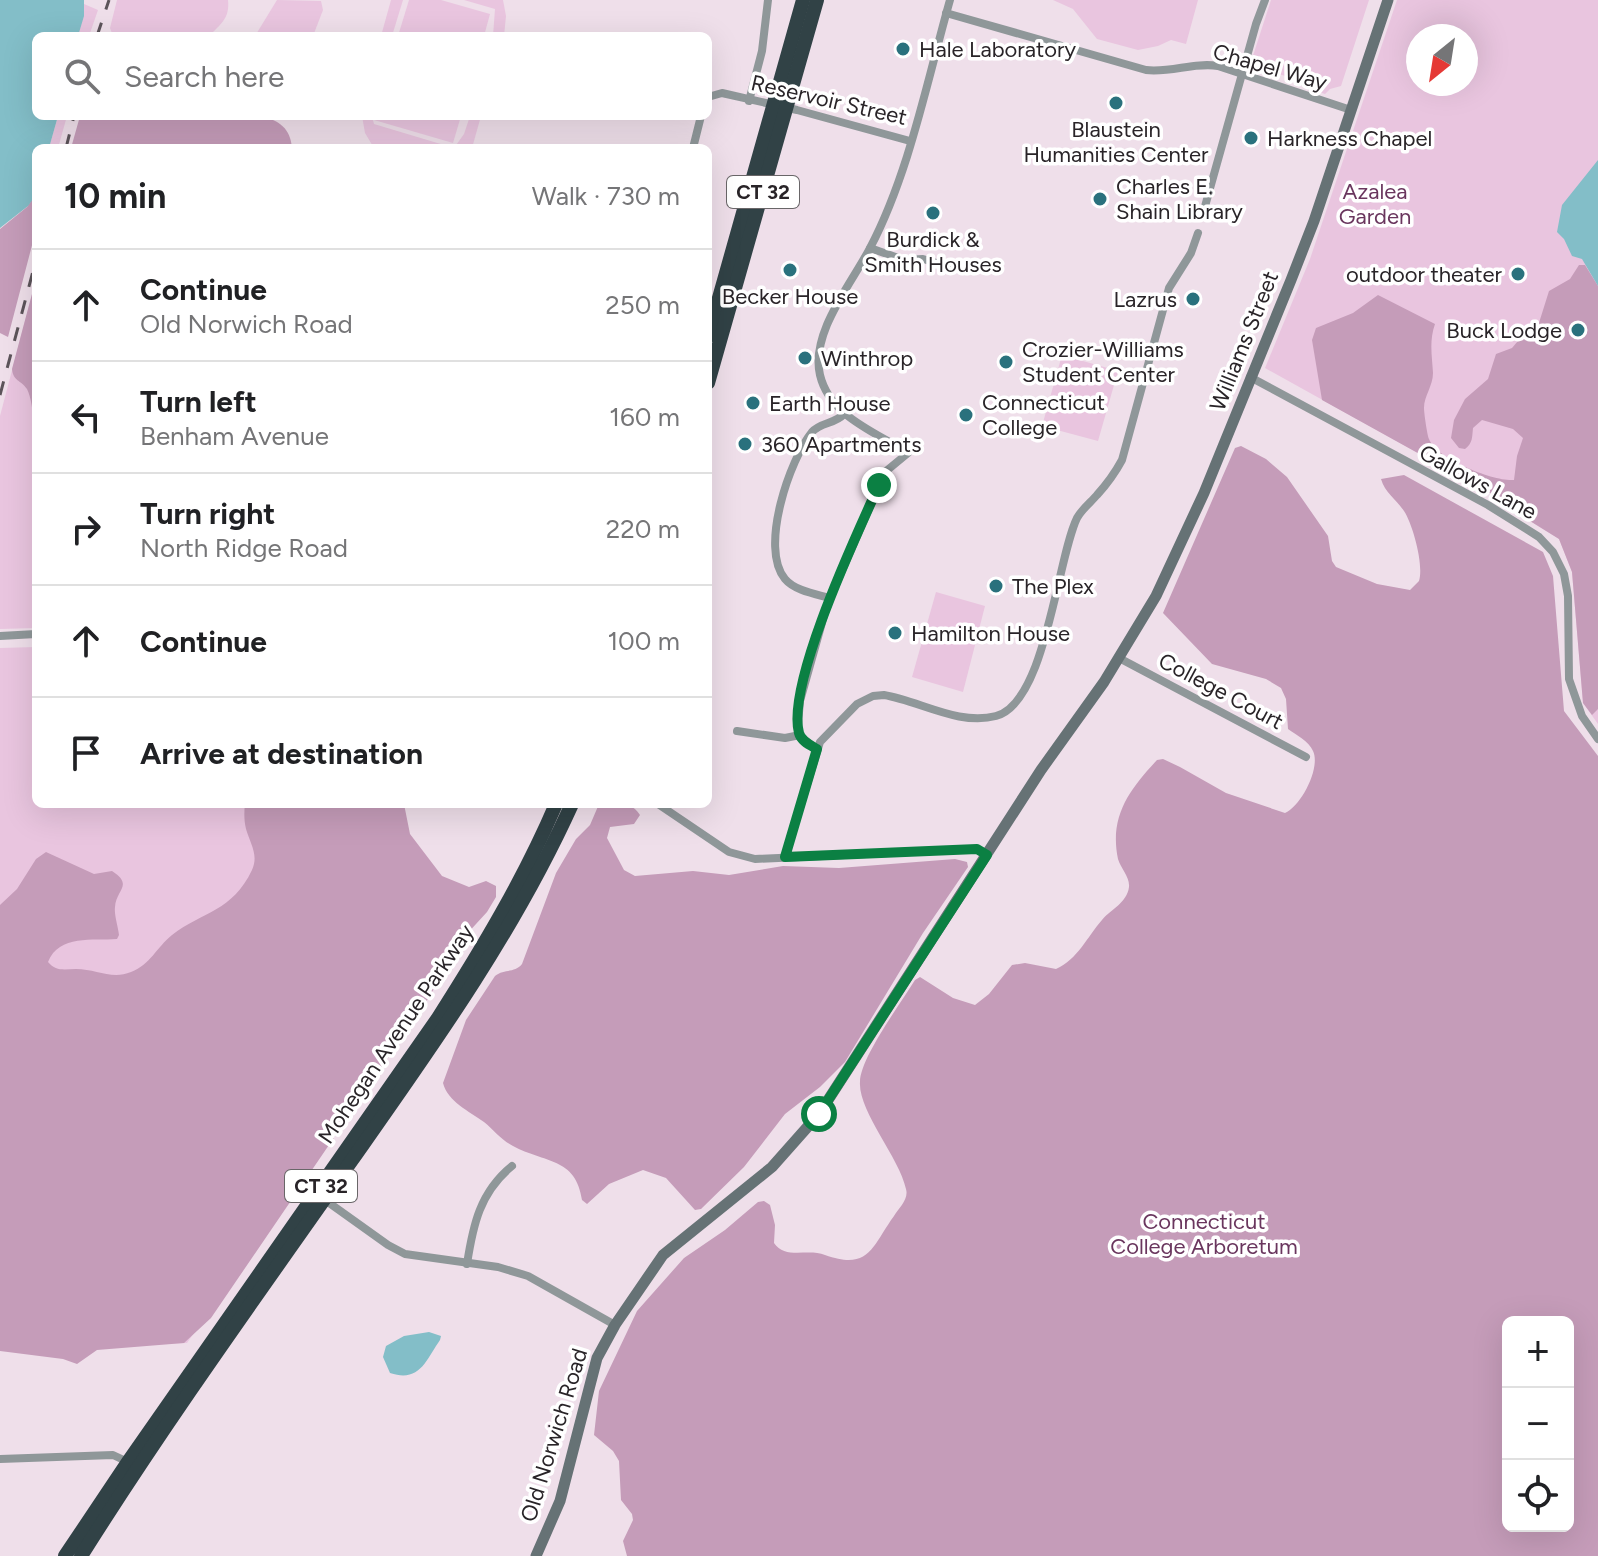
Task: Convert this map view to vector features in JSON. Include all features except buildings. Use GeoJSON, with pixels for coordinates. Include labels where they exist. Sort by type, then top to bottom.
{"type":"FeatureCollection","features":[{"type":"Feature","properties":{"kind":"highway","name":"CT 32"},"geometry":{"type":"LineString","coordinates":[[712,367],[779,107],[803,0]]}},
{"type":"Feature","properties":{"kind":"highway","name":"CT 32"},"geometry":{"type":"LineString","coordinates":[[712,324],[779,107],[817,0]]}},
{"type":"Feature","properties":{"kind":"highway","name":"Mohegan Avenue Parkway"},"geometry":{"type":"LineString","coordinates":[[65,1556],[438,1018],[529,864],[554,808]]}},
{"type":"Feature","properties":{"kind":"highway","name":"Mohegan Avenue Parkway"},"geometry":{"type":"LineString","coordinates":[[81,1556],[134,1473],[459,1009],[530,891],[570,808]]}},
{"type":"Feature","properties":{"kind":"street"},"geometry":{"type":"LineString","coordinates":[[749,101],[762,51],[768,0]]}},
{"type":"Feature","properties":{"kind":"street","name":"Reservoir Street"},"geometry":{"type":"LineString","coordinates":[[712,95],[718,93],[779,107],[910,141],[950,0]]}},
{"type":"Feature","properties":{"kind":"street"},"geometry":{"type":"LineString","coordinates":[[1202,217],[1265,0]]}},
{"type":"Feature","properties":{"kind":"street","name":"Williams Street"},"geometry":{"type":"LineString","coordinates":[[1104,682],[1156,596],[1178,552],[1314,221],[1388,0]]}},
{"type":"Feature","properties":{"kind":"street","name":"Chapel Way"},"geometry":{"type":"LineString","coordinates":[[946,13],[1146,70],[1161,71],[1206,64],[1351,110]]}},
{"type":"Feature","properties":{"kind":"street"},"geometry":{"type":"LineString","coordinates":[[694,144],[700,120]]}},
{"type":"Feature","properties":{"kind":"street"},"geometry":{"type":"LineString","coordinates":[[817,749],[800,735],[798,714],[803,685],[830,598],[885,472],[908,453],[844,414],[835,405],[822,384],[819,359],[832,310],[870,248],[894,195],[910,141]]}},
{"type":"Feature","properties":{"kind":"street"},"geometry":{"type":"LineString","coordinates":[[785,857],[820,742],[863,700],[876,695],[893,696],[963,717],[990,717],[1004,714],[1023,690],[1045,639],[1077,520],[1122,460],[1169,288],[1191,253],[1198,233]]}},
{"type":"Feature","properties":{"kind":"street"},"geometry":{"type":"LineString","coordinates":[[870,248],[904,260],[923,259],[964,271]]}},
{"type":"Feature","properties":{"kind":"street","name":"Gallows Lane"},"geometry":{"type":"LineString","coordinates":[[1250,377],[1488,505],[1539,537],[1553,552],[1564,574],[1568,596],[1569,679],[1582,716],[1598,739]]}},
{"type":"Feature","properties":{"kind":"street"},"geometry":{"type":"LineString","coordinates":[[830,598],[797,587],[784,578],[776,553],[776,530],[798,455],[817,427],[838,420],[844,414]]}},
{"type":"Feature","properties":{"kind":"street"},"geometry":{"type":"LineString","coordinates":[[0,636],[32,634]]}},
{"type":"Feature","properties":{"kind":"street","name":"College Court"},"geometry":{"type":"LineString","coordinates":[[1119,658],[1306,757]]}},
{"type":"Feature","properties":{"kind":"street","name":"Old Norwich Road"},"geometry":{"type":"LineString","coordinates":[[541,1554],[572,1461],[597,1358],[615,1325],[663,1255],[772,1167],[803,1134],[1041,770],[1104,682]]}},
{"type":"Feature","properties":{"kind":"street"},"geometry":{"type":"LineString","coordinates":[[737,731],[786,738],[800,735]]}},
{"type":"Feature","properties":{"kind":"street"},"geometry":{"type":"LineString","coordinates":[[664,808],[729,852],[755,859],[977,849],[987,855]]}},
{"type":"Feature","properties":{"kind":"street"},"geometry":{"type":"LineString","coordinates":[[467,1264],[473,1225],[500,1176],[512,1166]]}},
{"type":"Feature","properties":{"kind":"street"},"geometry":{"type":"LineString","coordinates":[[325,1200],[405,1254],[498,1267],[528,1276],[615,1325]]}},
{"type":"Feature","properties":{"kind":"street"},"geometry":{"type":"LineString","coordinates":[[0,1459],[113,1455],[128,1462]]}},
{"type":"Feature","properties":{"kind":"green space"},"geometry":{"type":"Polygon","coordinates":[[[84,0],[84,4],[98,10],[90,32],[56,32],[84,0]]]}},
{"type":"Feature","properties":{"kind":"green space"},"geometry":{"type":"Polygon","coordinates":[[[117,0],[228,0],[228,12],[213,32],[112,32],[117,0]]]}},
{"type":"Feature","properties":{"kind":"green space"},"geometry":{"type":"Polygon","coordinates":[[[277,0],[321,1],[323,10],[315,32],[257,32],[277,0]]]}},
{"type":"Feature","properties":{"kind":"green space"},"geometry":{"type":"Polygon","coordinates":[[[391,0],[403,0],[393,32],[382,32],[391,0]]]}},
{"type":"Feature","properties":{"kind":"green space"},"geometry":{"type":"Polygon","coordinates":[[[409,0],[441,0],[490,14],[485,32],[399,32],[409,0]]]}},
{"type":"Feature","properties":{"kind":"green space"},"geometry":{"type":"Polygon","coordinates":[[[464,0],[503,0],[504,32],[493,32],[495,9],[464,0]]]}},
{"type":"Feature","properties":{"kind":"green space"},"geometry":{"type":"Polygon","coordinates":[[[1053,0],[1198,0],[1186,44],[1171,40],[1138,50],[1097,39],[1073,9],[1053,0]]]}},
{"type":"Feature","properties":{"kind":"green space"},"geometry":{"type":"Polygon","coordinates":[[[1271,0],[1369,0],[1341,86],[1325,94],[1307,88],[1304,82],[1250,65],[1271,0]]]}},
{"type":"Feature","properties":{"kind":"green space","name":"Azalea Garden"},"geometry":{"type":"Polygon","coordinates":[[[1397,0],[1598,0],[1598,724],[1583,703],[1572,572],[1559,539],[1530,521],[1535,518],[1265,368],[1310,259],[1397,0]]]}},
{"type":"Feature","properties":{"kind":"green space"},"geometry":{"type":"Polygon","coordinates":[[[57,120],[66,120],[59,144],[50,144],[57,120]]]}},
{"type":"Feature","properties":{"kind":"green space"},"geometry":{"type":"Polygon","coordinates":[[[79,120],[274,120],[283,126],[291,144],[72,144],[79,120]]]}},
{"type":"Feature","properties":{"kind":"green space"},"geometry":{"type":"Polygon","coordinates":[[[363,120],[373,120],[374,124],[441,144],[372,144],[363,120]]]}},
{"type":"Feature","properties":{"kind":"green space"},"geometry":{"type":"Polygon","coordinates":[[[374,120],[460,120],[453,143],[374,120]]]}},
{"type":"Feature","properties":{"kind":"green space"},"geometry":{"type":"Polygon","coordinates":[[[469,120],[480,120],[473,144],[457,144],[469,120]]]}},
{"type":"Feature","properties":{"kind":"green space"},"geometry":{"type":"Polygon","coordinates":[[[32,200],[32,245],[8,337],[0,333],[0,229],[32,200]]]}},
{"type":"Feature","properties":{"kind":"green space"},"geometry":{"type":"Polygon","coordinates":[[[1579,265],[1585,265],[1598,286],[1598,709],[1592,715],[1583,703],[1572,572],[1559,539],[1530,521],[1535,518],[1322,400],[1312,340],[1316,328],[1353,313],[1378,295],[1435,324],[1431,342],[1433,378],[1424,408],[1429,439],[1443,454],[1467,468],[1514,480],[1523,438],[1513,429],[1482,420],[1473,428],[1472,440],[1465,449],[1459,448],[1451,438],[1454,420],[1465,399],[1488,379],[1496,354],[1512,348],[1523,335],[1538,326],[1549,291],[1570,279],[1579,265]]]}},
{"type":"Feature","properties":{"kind":"green space"},"geometry":{"type":"Polygon","coordinates":[[[32,294],[32,628],[0,629],[0,416],[32,294]]]}},
{"type":"Feature","properties":{"kind":"green space"},"geometry":{"type":"Polygon","coordinates":[[[32,294],[32,405],[27,389],[14,376],[12,369],[32,294]]]}},
{"type":"Feature","properties":{"kind":"green space"},"geometry":{"type":"Polygon","coordinates":[[[1062,355],[1118,371],[1098,441],[1042,426],[1062,355]]]}},
{"type":"Feature","properties":{"kind":"green space","name":"Connecticut College Arboretum"},"geometry":{"type":"Polygon","coordinates":[[[1241,446],[1266,459],[1287,477],[1328,536],[1336,567],[1377,584],[1410,590],[1419,581],[1420,574],[1411,526],[1381,479],[1404,475],[1543,552],[1553,576],[1564,711],[1598,756],[1598,1556],[627,1556],[623,1541],[633,1520],[621,1500],[619,1461],[613,1451],[594,1435],[599,1391],[637,1311],[684,1258],[725,1230],[758,1202],[764,1201],[770,1205],[775,1225],[774,1243],[784,1251],[818,1253],[852,1260],[861,1258],[874,1246],[907,1193],[896,1163],[865,1106],[860,1082],[874,1045],[915,980],[920,977],[953,998],[975,1005],[989,994],[1012,965],[1025,963],[1056,969],[1070,960],[1128,893],[1128,880],[1118,859],[1116,829],[1130,793],[1157,760],[1163,759],[1180,767],[1226,793],[1285,813],[1303,795],[1312,776],[1315,758],[1311,747],[1288,729],[1286,699],[1281,688],[1266,679],[1212,664],[1163,613],[1235,448],[1241,446]]]}},
{"type":"Feature","properties":{"kind":"green space"},"geometry":{"type":"Polygon","coordinates":[[[936,592],[985,606],[963,692],[912,677],[936,592]]]}},
{"type":"Feature","properties":{"kind":"green space"},"geometry":{"type":"Polygon","coordinates":[[[32,647],[32,808],[340,808],[411,1021],[187,1343],[0,1349],[0,648],[32,647]]]}},
{"type":"Feature","properties":{"kind":"green space"},"geometry":{"type":"Polygon","coordinates":[[[245,808],[405,808],[410,834],[442,876],[469,887],[486,881],[496,886],[496,897],[465,936],[425,1004],[211,1318],[184,1343],[97,1350],[77,1364],[63,1359],[0,1351],[0,905],[17,889],[36,859],[46,852],[94,874],[112,871],[123,884],[115,907],[117,939],[68,943],[53,953],[48,962],[61,969],[117,975],[131,972],[144,965],[172,935],[226,903],[244,884],[255,859],[245,808]]]}},
{"type":"Feature","properties":{"kind":"green space"},"geometry":{"type":"Polygon","coordinates":[[[597,808],[636,810],[640,815],[634,824],[610,827],[607,838],[624,870],[635,876],[693,871],[729,875],[783,866],[839,868],[955,859],[967,862],[968,867],[923,933],[845,1062],[820,1087],[785,1114],[744,1167],[701,1209],[695,1210],[666,1178],[643,1170],[609,1184],[587,1204],[566,1168],[509,1144],[454,1101],[443,1083],[466,1020],[495,976],[522,964],[556,873],[576,839],[590,825],[597,808]]]}},
{"type":"Feature","properties":{"kind":"water"},"geometry":{"type":"Polygon","coordinates":[[[0,0],[84,0],[79,32],[32,32],[32,120],[57,120],[50,144],[32,144],[32,200],[0,228],[0,0]]]}},
{"type":"Feature","properties":{"kind":"water"},"geometry":{"type":"Polygon","coordinates":[[[1598,160],[1598,286],[1582,259],[1572,256],[1557,232],[1562,205],[1598,160]]]}},
{"type":"Feature","properties":{"kind":"water"},"geometry":{"type":"Polygon","coordinates":[[[429,1332],[441,1336],[421,1368],[408,1375],[390,1373],[383,1357],[386,1346],[404,1336],[429,1332]]]}},
{"type":"Feature","properties":{"kind":"railway"},"geometry":{"type":"LineString","coordinates":[[98,32],[109,0]]}},
{"type":"Feature","properties":{"kind":"railway"},"geometry":{"type":"LineString","coordinates":[[67,144],[73,120]]}},
{"type":"Feature","properties":{"kind":"railway"},"geometry":{"type":"LineString","coordinates":[[0,395],[32,275]]}},
{"type":"Feature","properties":{"kind":"place","name":"Hale Laboratory"},"geometry":{"type":"Point","coordinates":[903,49]}},
{"type":"Feature","properties":{"kind":"place","name":"Blaustein Humanities Center"},"geometry":{"type":"Point","coordinates":[1116,103]}},
{"type":"Feature","properties":{"kind":"place","name":"Harkness Chapel"},"geometry":{"type":"Point","coordinates":[1251,138]}},
{"type":"Feature","properties":{"kind":"place","name":"Charles E. Shain Library"},"geometry":{"type":"Point","coordinates":[1100,199]}},
{"type":"Feature","properties":{"kind":"place","name":"Burdick & Smith Houses"},"geometry":{"type":"Point","coordinates":[933,213]}},
{"type":"Feature","properties":{"kind":"place","name":"Becker House"},"geometry":{"type":"Point","coordinates":[790,270]}},
{"type":"Feature","properties":{"kind":"place","name":"outdoor theater"},"geometry":{"type":"Point","coordinates":[1518,274]}},
{"type":"Feature","properties":{"kind":"place","name":"Lazrus"},"geometry":{"type":"Point","coordinates":[1193,299]}},
{"type":"Feature","properties":{"kind":"place","name":"Buck Lodge"},"geometry":{"type":"Point","coordinates":[1578,330]}},
{"type":"Feature","properties":{"kind":"place","name":"Winthrop"},"geometry":{"type":"Point","coordinates":[805,358]}},
{"type":"Feature","properties":{"kind":"place","name":"Crozier-Williams Student Center"},"geometry":{"type":"Point","coordinates":[1006,362]}},
{"type":"Feature","properties":{"kind":"place","name":"Earth House"},"geometry":{"type":"Point","coordinates":[753,403]}},
{"type":"Feature","properties":{"kind":"place","name":"Connecticut College"},"geometry":{"type":"Point","coordinates":[966,415]}},
{"type":"Feature","properties":{"kind":"place","name":"360 Apartments"},"geometry":{"type":"Point","coordinates":[745,444]}},
{"type":"Feature","properties":{"kind":"place","name":"The Plex"},"geometry":{"type":"Point","coordinates":[996,586]}},
{"type":"Feature","properties":{"kind":"place","name":"Hamilton House"},"geometry":{"type":"Point","coordinates":[895,633]}},
{"type":"Feature","properties":{"kind":"route"},"geometry":{"type":"LineString","coordinates":[[819,1114],[987,855],[977,849],[785,857],[817,749],[800,737],[798,714],[803,685],[827,605],[879,485]]}}]}
